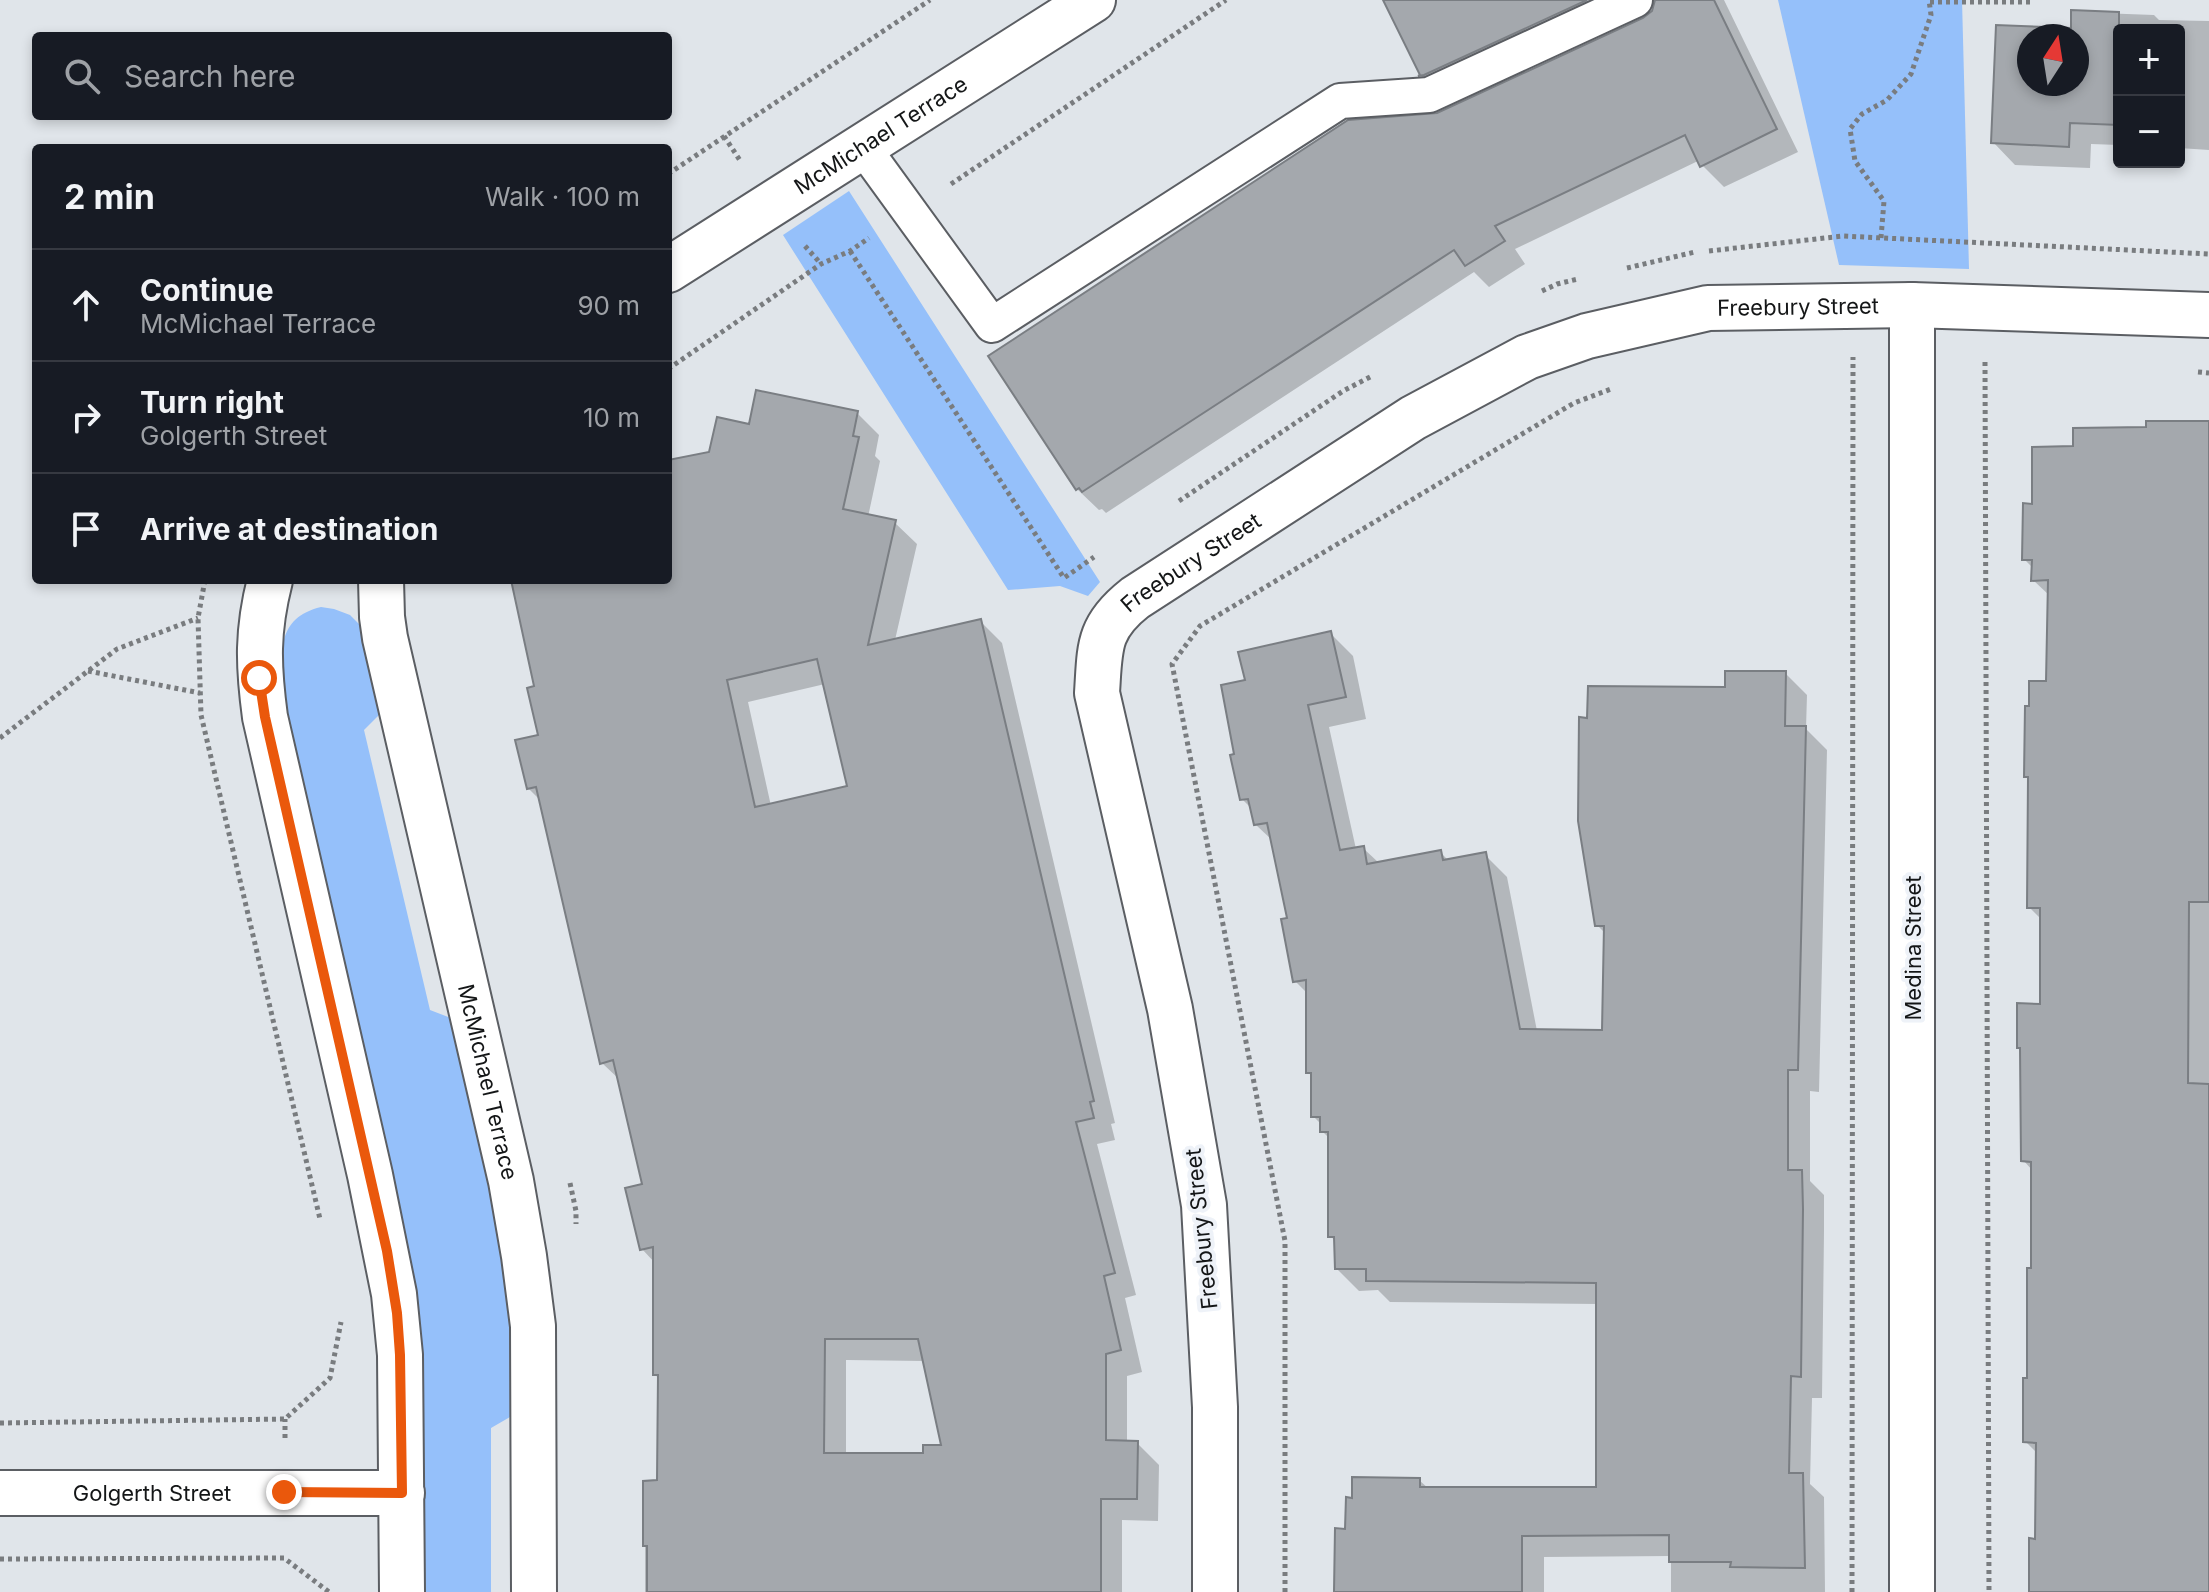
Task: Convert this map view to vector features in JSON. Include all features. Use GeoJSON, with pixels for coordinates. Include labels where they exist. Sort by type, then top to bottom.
{"type":"FeatureCollection","features":[{"type":"Feature","properties":{"kind":"street","name":"McMichael Terrace"},"geometry":{"type":"LineString","coordinates":[[672,267],[1093,0]]}},
{"type":"Feature","properties":{"kind":"street","name":"Freebury Street"},"geometry":{"type":"LineString","coordinates":[[1215,1592],[1215,1407],[1204,1205],[1170,1009],[1097,693],[1100,644],[1117,612],[1413,418],[1527,357],[1587,336],[1708,308],[1912,305],[2209,315]]}},
{"type":"Feature","properties":{"kind":"street","name":"Medina Street"},"geometry":{"type":"LineString","coordinates":[[1912,305],[1912,1592]]}},
{"type":"Feature","properties":{"kind":"street"},"geometry":{"type":"LineString","coordinates":[[282,584],[266,598],[258,663],[265,717],[373,1187],[394,1294],[400,1355],[402,1592]]}},
{"type":"Feature","properties":{"kind":"street"},"geometry":{"type":"LineString","coordinates":[[358,584],[382,598]]}},
{"type":"Feature","properties":{"kind":"street","name":"McMichael Terrace"},"geometry":{"type":"LineString","coordinates":[[382,598],[521,1231],[533,1326],[534,1592]]}},
{"type":"Feature","properties":{"kind":"street","name":"Golgerth Street"},"geometry":{"type":"LineString","coordinates":[[0,1493],[402,1493]]}},
{"type":"Feature","properties":{"kind":"lane"},"geometry":{"type":"LineString","coordinates":[[862,146],[992,325],[1340,101],[1429,95],[1635,0]]}},
{"type":"Feature","properties":{"kind":"path"},"geometry":{"type":"LineString","coordinates":[[672,171],[930,0]]}},
{"type":"Feature","properties":{"kind":"path"},"geometry":{"type":"LineString","coordinates":[[1881,238],[1884,201],[1855,161],[1850,129],[1862,114],[1887,100],[1911,74],[1931,15],[1929,1],[2032,0]]}},
{"type":"Feature","properties":{"kind":"path"},"geometry":{"type":"LineString","coordinates":[[1840,352],[1853,354],[1852,1592]]}},
{"type":"Feature","properties":{"kind":"path"},"geometry":{"type":"LineString","coordinates":[[1985,362],[1989,1592]]}},
{"type":"Feature","properties":{"kind":"path"},"geometry":{"type":"LineString","coordinates":[[1285,1592],[1285,1241],[1172,664],[1200,626],[1574,403],[1613,388]]}},
{"type":"Feature","properties":{"kind":"path"},"geometry":{"type":"LineString","coordinates":[[204,584],[198,618],[201,715],[321,1220]]}},
{"type":"Feature","properties":{"kind":"path"},"geometry":{"type":"LineString","coordinates":[[0,738],[117,649],[198,618]]}},
{"type":"Feature","properties":{"kind":"path"},"geometry":{"type":"LineString","coordinates":[[88,671],[200,693]]}},
{"type":"Feature","properties":{"kind":"path"},"geometry":{"type":"LineString","coordinates":[[0,1423],[285,1419],[330,1378],[342,1312]]}},
{"type":"Feature","properties":{"kind":"path"},"geometry":{"type":"LineString","coordinates":[[0,1559],[284,1558],[329,1592]]}},
{"type":"Feature","properties":{"kind":"shaded area"},"geometry":{"type":"Polygon","coordinates":[[[1778,0],[1962,0],[1969,269],[1839,265],[1778,0]]]}},
{"type":"Feature","properties":{"kind":"shaded area"},"geometry":{"type":"Polygon","coordinates":[[[849,191],[1100,582],[1088,596],[1060,586],[1008,590],[783,235],[849,191]]]}},
{"type":"Feature","properties":{"kind":"shaded area"},"geometry":{"type":"Polygon","coordinates":[[[321,607],[350,615],[361,626],[384,710],[364,730],[430,1010],[456,1020],[509,1280],[515,1414],[491,1428],[491,1592],[421,1592],[281,689],[284,638],[296,619],[321,607]]]}},
{"type":"Feature","properties":{"kind":"building"},"geometry":{"type":"Polygon","coordinates":[[[1383,0],[1587,0],[1418,76],[1383,0]]]}},
{"type":"Feature","properties":{"kind":"building"},"geometry":{"type":"Polygon","coordinates":[[[1655,0],[1714,0],[1777,129],[1700,167],[1685,135],[1495,226],[1505,241],[1465,266],[1454,250],[1082,492],[1079,488],[1076,490],[988,356],[1348,120],[1437,113],[1643,18],[1652,11],[1655,0]]]}},
{"type":"Feature","properties":{"kind":"building"},"geometry":{"type":"Polygon","coordinates":[[[2071,10],[2119,12],[2119,24],[2113,24],[2113,125],[2070,123],[2069,147],[1991,143],[1996,25],[2017,26],[2017,96],[2089,96],[2089,24],[2071,24],[2071,10]]]}},
{"type":"Feature","properties":{"kind":"building"},"geometry":{"type":"Polygon","coordinates":[[[756,390],[858,411],[853,436],[859,437],[843,509],[896,520],[868,645],[981,619],[1094,1101],[1090,1102],[1094,1118],[1076,1122],[1115,1273],[1104,1276],[1121,1350],[1106,1354],[1106,1440],[1138,1441],[1137,1499],[1101,1499],[1101,1592],[647,1592],[643,1481],[657,1480],[658,1375],[653,1375],[653,1247],[640,1250],[625,1188],[642,1184],[613,1060],[600,1064],[536,787],[527,789],[515,740],[538,735],[527,688],[534,686],[512,584],[672,584],[672,459],[709,452],[717,417],[749,424],[756,390]],[[817,659],[727,680],[755,807],[847,786],[817,659]],[[825,1339],[824,1453],[923,1453],[923,1445],[941,1445],[918,1339],[825,1339]]]}},
{"type":"Feature","properties":{"kind":"building"},"geometry":{"type":"Polygon","coordinates":[[[2146,421],[2209,421],[2209,902],[2189,902],[2188,1083],[2209,1084],[2209,1592],[2029,1592],[2029,1538],[2035,1539],[2036,1443],[2023,1442],[2023,1378],[2027,1378],[2031,1162],[2021,1161],[2017,1003],[2040,1004],[2040,908],[2027,908],[2025,706],[2029,706],[2029,681],[2046,681],[2048,580],[2031,581],[2032,560],[2022,560],[2023,503],[2032,504],[2032,447],[2073,446],[2073,428],[2146,427],[2146,421]]]}},
{"type":"Feature","properties":{"kind":"building"},"geometry":{"type":"Polygon","coordinates":[[[1331,631],[1346,697],[1308,705],[1340,850],[1364,846],[1367,864],[1441,850],[1443,860],[1486,852],[1520,1029],[1602,1030],[1604,926],[1595,926],[1578,821],[1579,717],[1587,718],[1588,686],[1725,687],[1725,671],[1786,671],[1785,726],[1806,726],[1798,1070],[1788,1070],[1788,1170],[1802,1170],[1803,1209],[1801,1377],[1791,1376],[1789,1473],[1803,1473],[1805,1568],[1730,1567],[1731,1562],[1669,1562],[1669,1535],[1522,1536],[1522,1592],[1334,1592],[1335,1528],[1345,1529],[1346,1497],[1352,1498],[1352,1477],[1420,1478],[1420,1487],[1596,1487],[1596,1283],[1366,1281],[1366,1269],[1335,1269],[1334,1237],[1328,1237],[1328,1132],[1320,1132],[1320,1117],[1311,1117],[1311,1073],[1306,1073],[1306,980],[1293,982],[1281,919],[1287,918],[1267,823],[1254,825],[1248,799],[1240,800],[1230,755],[1234,754],[1221,685],[1245,680],[1238,652],[1331,631]]]}},
{"type":"Feature","properties":{"kind":"route"},"geometry":{"type":"LineString","coordinates":[[259,678],[265,717],[387,1251],[400,1355],[402,1493],[284,1492]]}}]}
